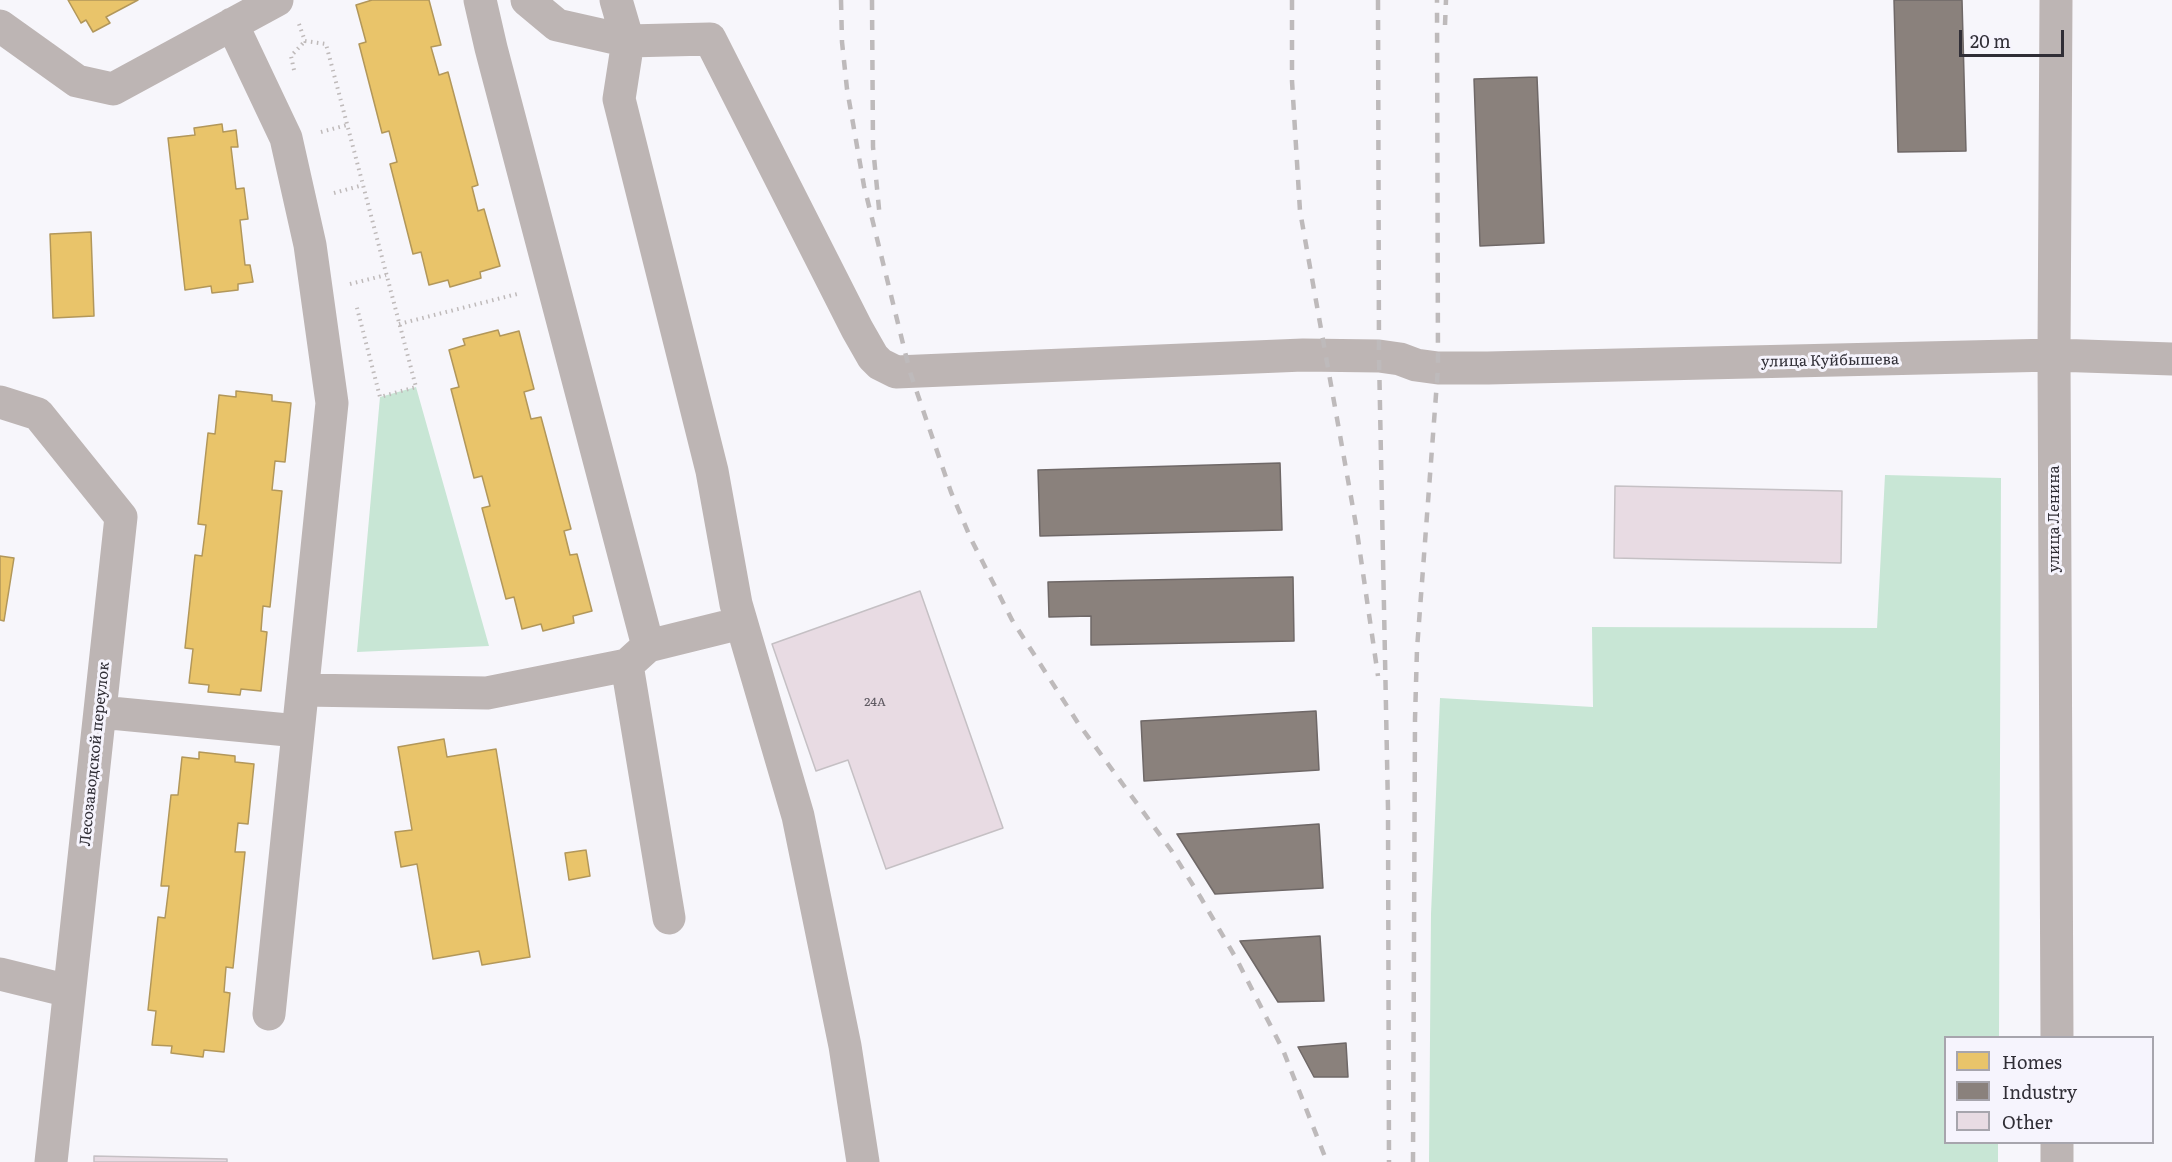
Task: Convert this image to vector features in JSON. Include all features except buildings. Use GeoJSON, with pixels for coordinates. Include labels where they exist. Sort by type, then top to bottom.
{"type":"FeatureCollection","features":[{"type":"Feature","properties":{"kind":"street"},"geometry":{"type":"LineString","coordinates":[[480,0],[553,284],[638,655],[669,918]]}},
{"type":"Feature","properties":{"kind":"street"},"geometry":{"type":"LineString","coordinates":[[526,0],[557,25],[628,41]]}},
{"type":"Feature","properties":{"kind":"street"},"geometry":{"type":"LineString","coordinates":[[616,0],[628,41],[619,99],[712,471],[741,623],[798,816],[845,1046],[863,1162]]}},
{"type":"Feature","properties":{"kind":"street","name":"улица Ленина"},"geometry":{"type":"LineString","coordinates":[[2056,0],[2054,355],[2057,1036]]}},
{"type":"Feature","properties":{"kind":"street"},"geometry":{"type":"LineString","coordinates":[[0,26],[78,81],[113,89],[232,24],[288,11]]}},
{"type":"Feature","properties":{"kind":"street"},"geometry":{"type":"LineString","coordinates":[[232,24],[286,138],[310,245],[332,403],[269,1014]]}},
{"type":"Feature","properties":{"kind":"street","name":"улица Куйбышева"},"geometry":{"type":"LineString","coordinates":[[628,41],[710,39],[857,329],[873,357],[888,369],[910,372],[1029,365],[1336,354],[1379,356],[1438,368],[2054,355],[2172,358]]}},
{"type":"Feature","properties":{"kind":"street","name":"Лесозаводской переулок"},"geometry":{"type":"LineString","coordinates":[[0,402],[38,414],[121,516],[51,1162]]}},
{"type":"Feature","properties":{"kind":"street"},"geometry":{"type":"LineString","coordinates":[[303,690],[487,693],[638,655],[741,623]]}},
{"type":"Feature","properties":{"kind":"street"},"geometry":{"type":"LineString","coordinates":[[100,712],[298,731]]}},
{"type":"Feature","properties":{"kind":"street"},"geometry":{"type":"LineString","coordinates":[[0,974],[69,992]]}},
{"type":"Feature","properties":{"kind":"street"},"geometry":{"type":"LineString","coordinates":[[2057,1144],[2057,1162]]}},
{"type":"Feature","properties":{"kind":"path"},"geometry":{"type":"LineString","coordinates":[[288,11],[305,41]]}},
{"type":"Feature","properties":{"kind":"path"},"geometry":{"type":"LineString","coordinates":[[291,56],[305,41]]}},
{"type":"Feature","properties":{"kind":"path"},"geometry":{"type":"LineString","coordinates":[[305,41],[326,44],[416,387]]}},
{"type":"Feature","properties":{"kind":"path"},"geometry":{"type":"LineString","coordinates":[[311,135],[347,125]]}},
{"type":"Feature","properties":{"kind":"path"},"geometry":{"type":"LineString","coordinates":[[327,195],[363,186]]}},
{"type":"Feature","properties":{"kind":"path"},"geometry":{"type":"LineString","coordinates":[[350,284],[386,274]]}},
{"type":"Feature","properties":{"kind":"path"},"geometry":{"type":"LineString","coordinates":[[399,324],[553,284]]}},
{"type":"Feature","properties":{"kind":"green space"},"geometry":{"type":"Polygon","coordinates":[[[416,387],[489,646],[357,652],[380,397],[416,387]]]}},
{"type":"Feature","properties":{"kind":"green space"},"geometry":{"type":"Polygon","coordinates":[[[1885,475],[2001,478],[1999,1036],[1944,1036],[1944,1144],[1998,1144],[1998,1162],[1429,1162],[1431,914],[1440,698],[1593,707],[1592,627],[1877,628],[1885,475]]]}},
{"type":"Feature","properties":{"kind":"railway"},"geometry":{"type":"LineString","coordinates":[[841,0],[842,42],[847,89],[864,186],[910,372],[951,492],[971,539],[1012,620],[1078,723],[1171,850],[1237,960],[1283,1050],[1327,1162]]}},
{"type":"Feature","properties":{"kind":"railway"},"geometry":{"type":"LineString","coordinates":[[872,0],[873,147],[880,219]]}},
{"type":"Feature","properties":{"kind":"railway"},"geometry":{"type":"LineString","coordinates":[[1292,0],[1292,81],[1300,211],[1356,525],[1378,676]]}},
{"type":"Feature","properties":{"kind":"railway"},"geometry":{"type":"LineString","coordinates":[[1378,0],[1379,356],[1388,808],[1389,1162]]}},
{"type":"Feature","properties":{"kind":"railway"},"geometry":{"type":"LineString","coordinates":[[1413,1162],[1417,649],[1438,368],[1437,0]]}},
{"type":"Feature","properties":{"kind":"railway"},"geometry":{"type":"LineString","coordinates":[[1445,25],[1446,0]]}}]}
